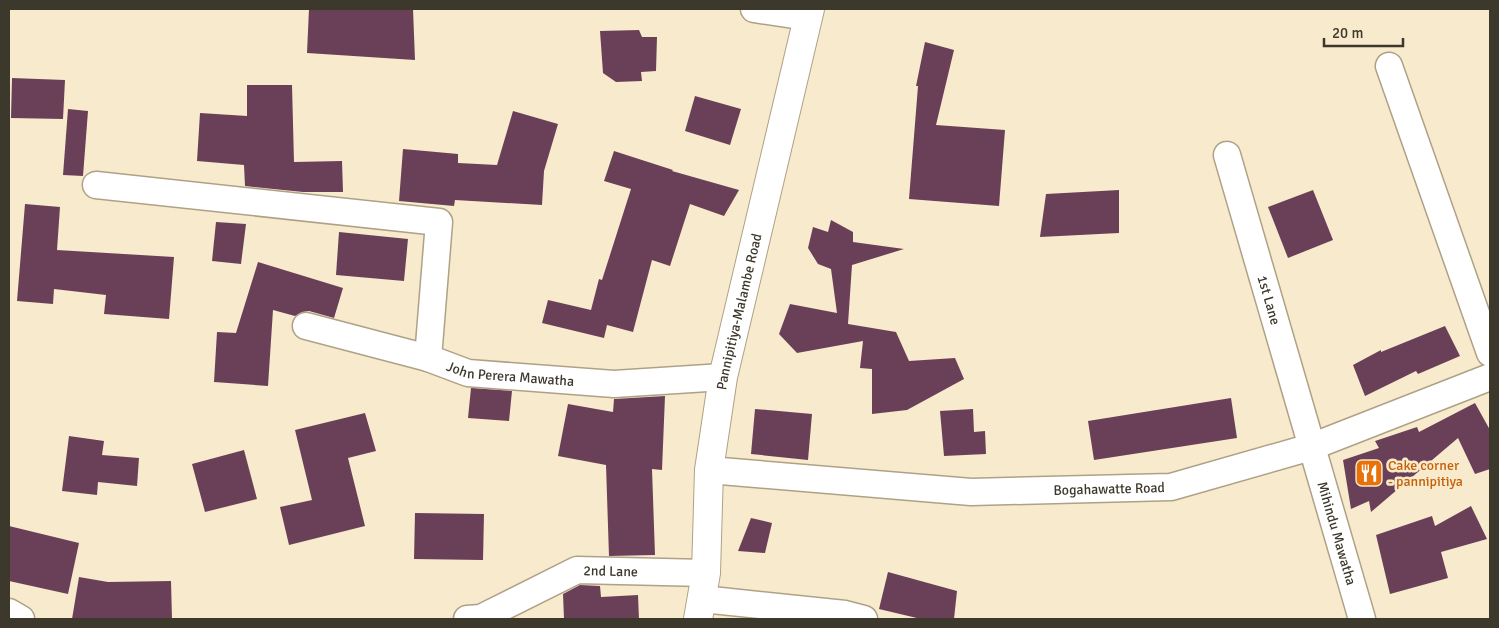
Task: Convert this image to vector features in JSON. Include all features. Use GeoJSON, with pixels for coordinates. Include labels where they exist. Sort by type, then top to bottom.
{"type":"FeatureCollection","features":[{"type":"Feature","properties":{"kind":"street"},"geometry":{"type":"LineString","coordinates":[[754,9],[808,13]]}},
{"type":"Feature","properties":{"kind":"street","name":"Pannipitiya-Malambe Road"},"geometry":{"type":"LineString","coordinates":[[702,597],[709,470],[723,377],[808,13]]}},
{"type":"Feature","properties":{"kind":"street"},"geometry":{"type":"LineString","coordinates":[[1389,66],[1490,353]]}},
{"type":"Feature","properties":{"kind":"street","name":"1st Lane"},"geometry":{"type":"LineString","coordinates":[[1227,155],[1311,447]]}},
{"type":"Feature","properties":{"kind":"street"},"geometry":{"type":"LineString","coordinates":[[96,185],[439,222],[428,358]]}},
{"type":"Feature","properties":{"kind":"street","name":"John Perera Mawatha"},"geometry":{"type":"LineString","coordinates":[[306,326],[428,358],[468,373],[614,384],[723,377]]}},
{"type":"Feature","properties":{"kind":"street","name":"Bogahawatte Road"},"geometry":{"type":"LineString","coordinates":[[709,470],[971,492],[1171,487],[1311,447],[1490,377]]}},
{"type":"Feature","properties":{"kind":"street","name":"Mihindu Mawatha"},"geometry":{"type":"LineString","coordinates":[[1311,447],[1362,619]]}},
{"type":"Feature","properties":{"kind":"street","name":"2nd Lane"},"geometry":{"type":"LineString","coordinates":[[467,619],[480,618],[577,570],[702,597],[845,614],[864,619]]}},
{"type":"Feature","properties":{"kind":"street"},"geometry":{"type":"LineString","coordinates":[[9,612],[21,619]]}},
{"type":"Feature","properties":{"kind":"building"},"geometry":{"type":"Polygon","coordinates":[[[309,9],[413,9],[415,60],[307,53],[309,9]]]}},
{"type":"Feature","properties":{"kind":"building"},"geometry":{"type":"Polygon","coordinates":[[[639,30],[642,37],[657,37],[656,71],[641,72],[642,81],[616,82],[603,73],[600,31],[639,30]]]}},
{"type":"Feature","properties":{"kind":"building"},"geometry":{"type":"Polygon","coordinates":[[[925,42],[954,50],[936,125],[1005,130],[999,206],[909,199],[918,86],[916,86],[925,42]]]}},
{"type":"Feature","properties":{"kind":"building"},"geometry":{"type":"Polygon","coordinates":[[[12,78],[65,80],[63,119],[11,118],[12,78]]]}},
{"type":"Feature","properties":{"kind":"building"},"geometry":{"type":"Polygon","coordinates":[[[247,85],[292,85],[294,162],[342,161],[343,192],[303,192],[245,186],[244,165],[197,161],[200,113],[247,116],[247,85]]]}},
{"type":"Feature","properties":{"kind":"building"},"geometry":{"type":"Polygon","coordinates":[[[695,96],[741,109],[730,145],[685,131],[695,96]]]}},
{"type":"Feature","properties":{"kind":"building"},"geometry":{"type":"Polygon","coordinates":[[[68,109],[88,111],[83,176],[63,175],[68,109]]]}},
{"type":"Feature","properties":{"kind":"building"},"geometry":{"type":"Polygon","coordinates":[[[513,111],[558,124],[544,171],[542,205],[455,200],[454,206],[399,201],[403,149],[458,154],[458,163],[497,165],[513,111]]]}},
{"type":"Feature","properties":{"kind":"building"},"geometry":{"type":"Polygon","coordinates":[[[614,151],[672,171],[739,190],[724,216],[690,204],[670,266],[652,260],[633,332],[607,325],[604,338],[542,323],[548,300],[591,310],[599,279],[602,280],[631,189],[604,181],[614,151]]]}},
{"type":"Feature","properties":{"kind":"building"},"geometry":{"type":"Polygon","coordinates":[[[1119,190],[1119,233],[1040,237],[1046,194],[1119,190]]]}},
{"type":"Feature","properties":{"kind":"building"},"geometry":{"type":"Polygon","coordinates":[[[1313,190],[1333,240],[1288,258],[1268,207],[1313,190]]]}},
{"type":"Feature","properties":{"kind":"building"},"geometry":{"type":"Polygon","coordinates":[[[25,204],[60,207],[57,250],[174,257],[169,319],[104,314],[106,295],[54,289],[53,304],[17,301],[25,204]]]}},
{"type":"Feature","properties":{"kind":"building"},"geometry":{"type":"Polygon","coordinates":[[[831,220],[853,232],[853,242],[904,249],[852,265],[848,324],[896,332],[909,361],[955,358],[964,379],[907,410],[872,414],[872,369],[860,368],[863,341],[797,353],[779,334],[790,304],[837,313],[831,269],[818,264],[808,248],[813,227],[828,232],[831,220]]]}},
{"type":"Feature","properties":{"kind":"building"},"geometry":{"type":"Polygon","coordinates":[[[216,222],[246,224],[241,264],[212,261],[216,222]]]}},
{"type":"Feature","properties":{"kind":"building"},"geometry":{"type":"Polygon","coordinates":[[[339,232],[408,239],[404,281],[336,275],[339,232]]]}},
{"type":"Feature","properties":{"kind":"building"},"geometry":{"type":"Polygon","coordinates":[[[258,262],[343,288],[334,318],[309,311],[295,316],[273,310],[268,386],[214,382],[217,332],[236,333],[258,262]]]}},
{"type":"Feature","properties":{"kind":"building"},"geometry":{"type":"Polygon","coordinates":[[[1445,326],[1460,356],[1418,374],[1416,371],[1365,396],[1353,365],[1381,350],[1381,352],[1445,326]]]}},
{"type":"Feature","properties":{"kind":"building"},"geometry":{"type":"Polygon","coordinates":[[[471,388],[512,391],[509,421],[468,418],[471,388]]]}},
{"type":"Feature","properties":{"kind":"building"},"geometry":{"type":"Polygon","coordinates":[[[665,396],[662,470],[652,469],[655,555],[609,556],[606,465],[558,456],[568,404],[613,412],[614,399],[665,396]]]}},
{"type":"Feature","properties":{"kind":"building"},"geometry":{"type":"Polygon","coordinates":[[[1231,398],[1237,438],[1094,460],[1088,421],[1231,398]]]}},
{"type":"Feature","properties":{"kind":"building"},"geometry":{"type":"Polygon","coordinates":[[[1475,403],[1490,430],[1490,469],[1475,474],[1458,438],[1371,512],[1369,501],[1351,509],[1343,460],[1379,448],[1375,441],[1417,427],[1419,432],[1475,403]]]}},
{"type":"Feature","properties":{"kind":"building"},"geometry":{"type":"Polygon","coordinates":[[[755,409],[812,414],[808,460],[751,454],[755,409]]]}},
{"type":"Feature","properties":{"kind":"building"},"geometry":{"type":"Polygon","coordinates":[[[973,409],[974,432],[985,431],[986,454],[944,456],[940,411],[973,409]]]}},
{"type":"Feature","properties":{"kind":"building"},"geometry":{"type":"Polygon","coordinates":[[[365,413],[376,451],[348,458],[365,526],[289,545],[280,507],[312,500],[295,430],[365,413]]]}},
{"type":"Feature","properties":{"kind":"building"},"geometry":{"type":"Polygon","coordinates":[[[69,436],[104,441],[102,455],[139,458],[137,486],[98,482],[97,495],[62,491],[69,436]]]}},
{"type":"Feature","properties":{"kind":"building"},"geometry":{"type":"Polygon","coordinates":[[[244,450],[257,499],[205,512],[192,464],[244,450]]]}},
{"type":"Feature","properties":{"kind":"building"},"geometry":{"type":"Polygon","coordinates":[[[1471,506],[1487,539],[1441,552],[1448,578],[1390,594],[1376,535],[1432,516],[1435,526],[1471,506]]]}},
{"type":"Feature","properties":{"kind":"building"},"geometry":{"type":"Polygon","coordinates":[[[415,513],[484,514],[483,560],[414,559],[415,513]]]}},
{"type":"Feature","properties":{"kind":"building"},"geometry":{"type":"Polygon","coordinates":[[[751,518],[772,523],[765,553],[738,551],[751,518]]]}},
{"type":"Feature","properties":{"kind":"building"},"geometry":{"type":"Polygon","coordinates":[[[9,526],[79,543],[68,594],[9,581],[9,526]]]}},
{"type":"Feature","properties":{"kind":"building"},"geometry":{"type":"Polygon","coordinates":[[[888,572],[957,591],[954,619],[921,619],[879,609],[888,572]]]}},
{"type":"Feature","properties":{"kind":"building"},"geometry":{"type":"Polygon","coordinates":[[[79,577],[108,582],[171,581],[172,619],[72,619],[79,577]]]}},
{"type":"Feature","properties":{"kind":"building"},"geometry":{"type":"Polygon","coordinates":[[[580,585],[600,586],[601,597],[638,595],[639,619],[564,619],[563,594],[580,585]]]}},
{"type":"Feature","properties":{"kind":"place","name":"Cake corner - pannipitiya"},"geometry":{"type":"Point","coordinates":[1369,473]}}]}
